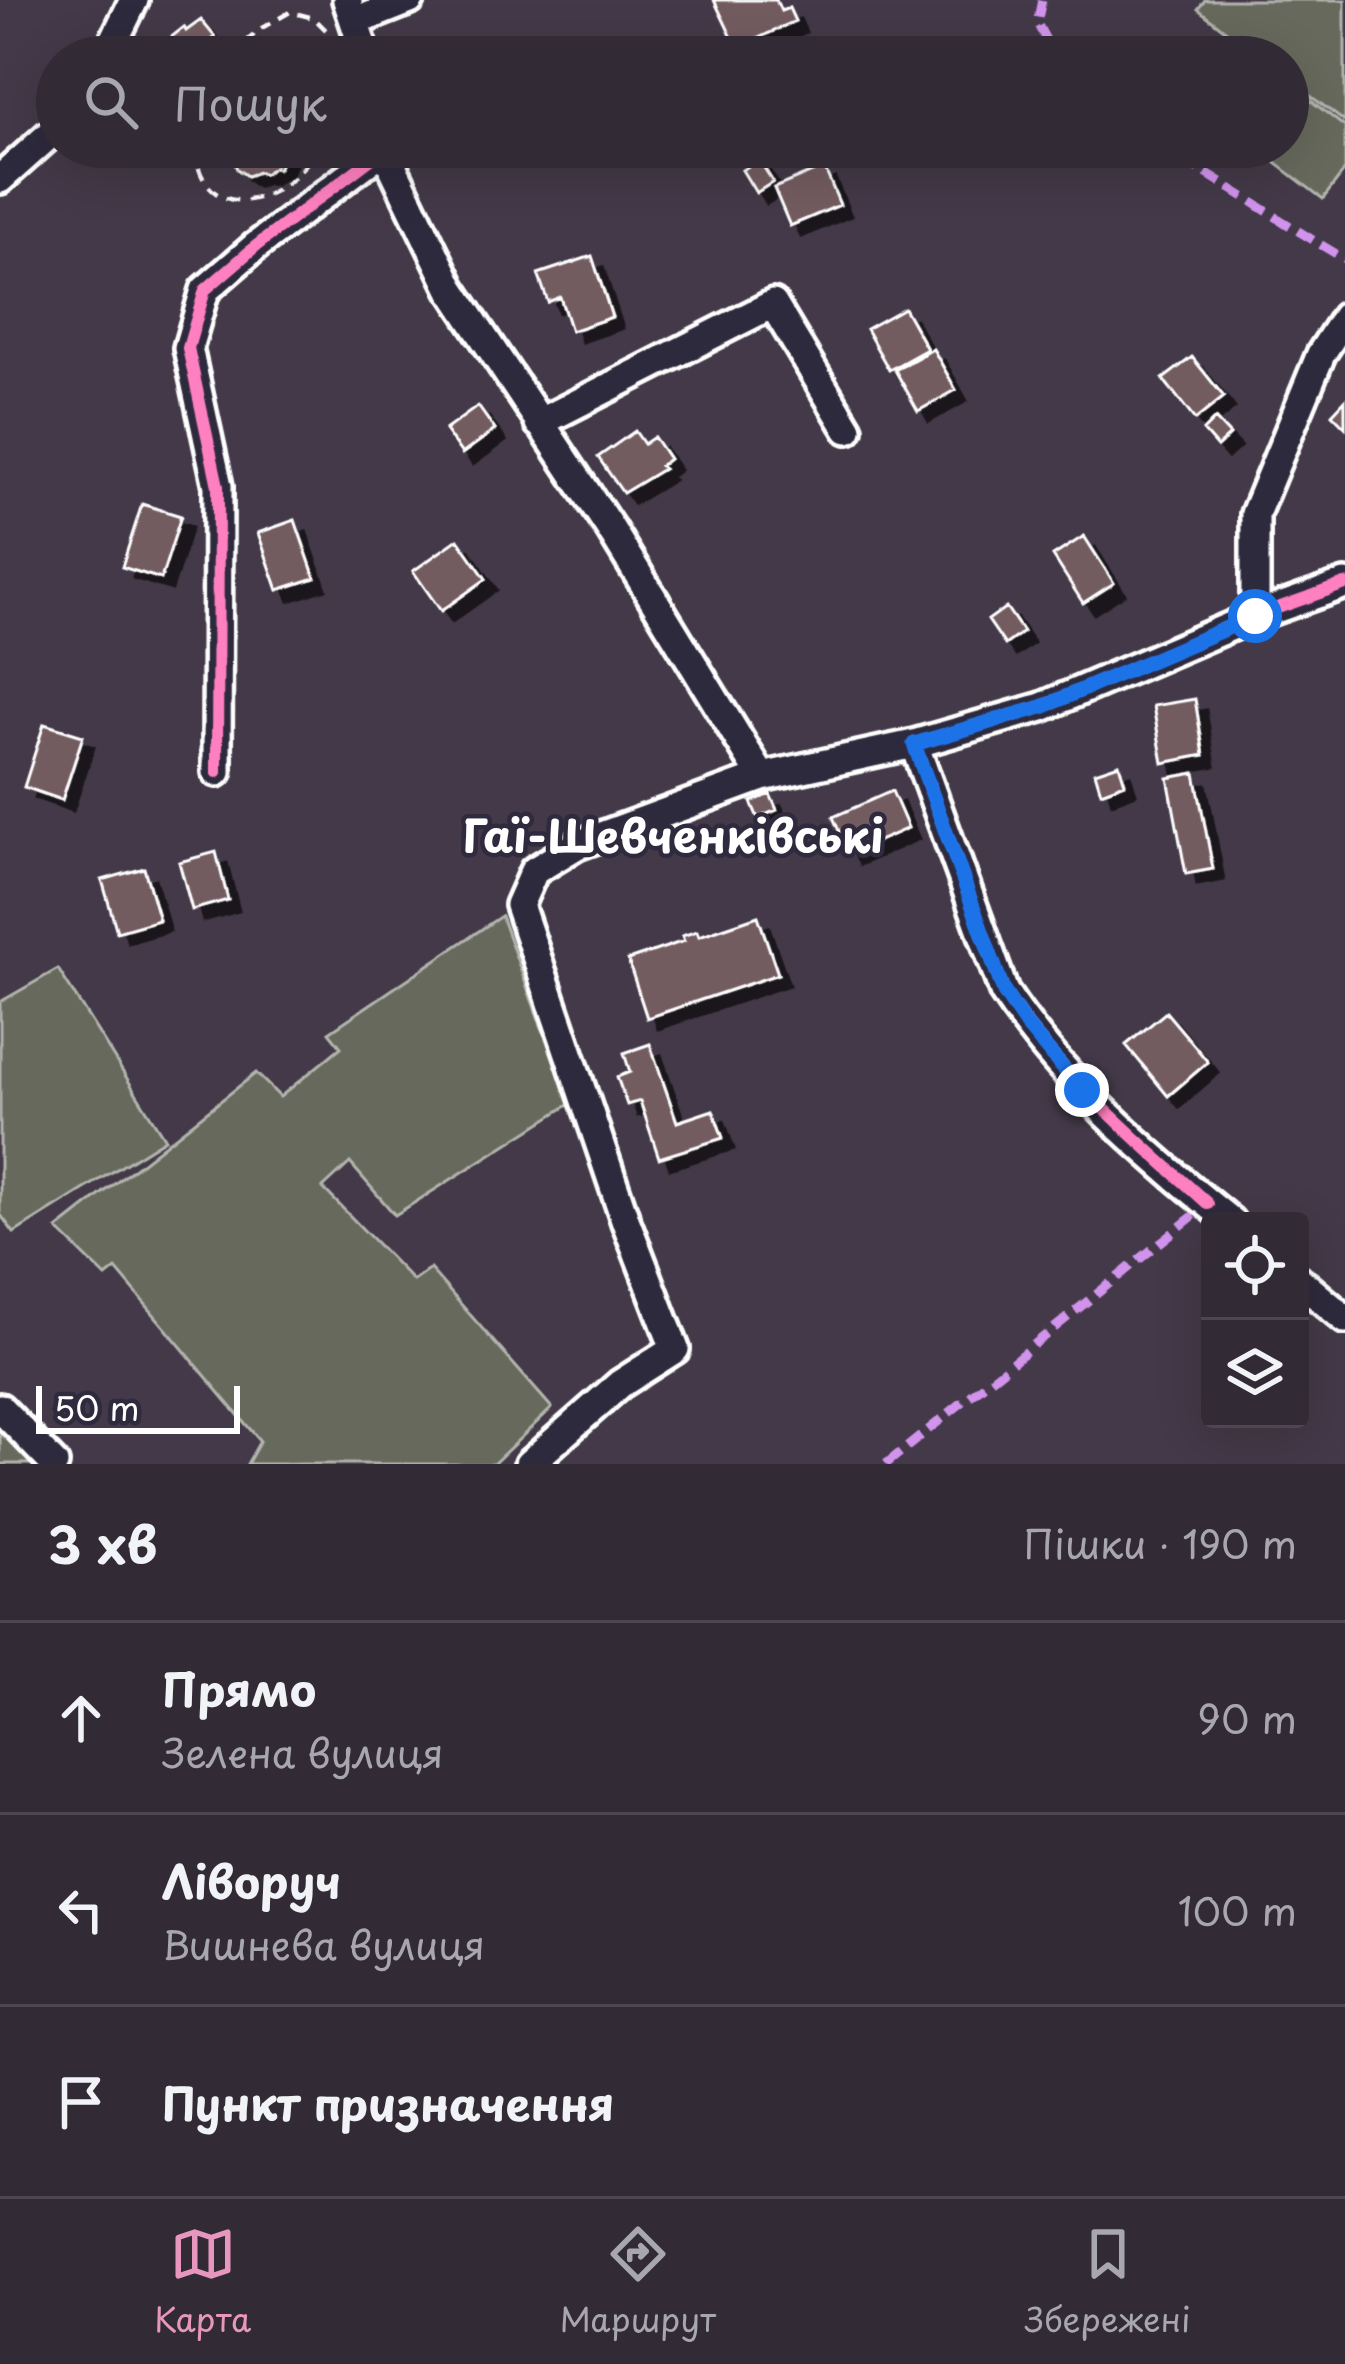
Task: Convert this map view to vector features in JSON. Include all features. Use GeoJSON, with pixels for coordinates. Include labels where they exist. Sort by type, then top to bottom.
{"type":"FeatureCollection","features":[{"type":"Feature","properties":{"kind":"street"},"geometry":{"type":"LineString","coordinates":[[116,36],[134,0]]}},
{"type":"Feature","properties":{"kind":"street"},"geometry":{"type":"LineString","coordinates":[[352,10],[410,0]]}},
{"type":"Feature","properties":{"kind":"street"},"geometry":{"type":"LineString","coordinates":[[0,179],[36,147]]}},
{"type":"Feature","properties":{"kind":"street"},"geometry":{"type":"LineString","coordinates":[[217,772],[218,486],[188,348],[205,290],[358,168]]}},
{"type":"Feature","properties":{"kind":"street"},"geometry":{"type":"LineString","coordinates":[[392,168],[451,287],[610,528],[762,777]]}},
{"type":"Feature","properties":{"kind":"street"},"geometry":{"type":"LineString","coordinates":[[539,423],[773,304],[848,429]]}},
{"type":"Feature","properties":{"kind":"street"},"geometry":{"type":"LineString","coordinates":[[1255,616],[1255,514],[1322,354],[1345,317]]}},
{"type":"Feature","properties":{"kind":"street"},"geometry":{"type":"LineString","coordinates":[[529,1464],[620,1384],[675,1349],[626,1222],[519,904],[534,871],[577,845],[762,777],[914,744],[1042,707],[1255,616],[1345,584]]}},
{"type":"Feature","properties":{"kind":"street"},"geometry":{"type":"LineString","coordinates":[[914,744],[1004,992],[1082,1090],[1219,1212]]}},
{"type":"Feature","properties":{"kind":"street"},"geometry":{"type":"LineString","coordinates":[[1309,1289],[1345,1319]]}},
{"type":"Feature","properties":{"kind":"street"},"geometry":{"type":"LineString","coordinates":[[0,1408],[54,1464]]}},
{"type":"Feature","properties":{"kind":"path"},"geometry":{"type":"LineString","coordinates":[[252,36],[290,12],[314,18],[326,27],[328,36]]}},
{"type":"Feature","properties":{"kind":"path"},"geometry":{"type":"LineString","coordinates":[[200,168],[210,188],[230,201],[253,200],[283,186],[303,168]]}},
{"type":"Feature","properties":{"kind":"green space"},"geometry":{"type":"Polygon","coordinates":[[[1205,0],[1345,0],[1345,122],[1309,95],[1309,36],[1233,36],[1198,9],[1205,0]]]}},
{"type":"Feature","properties":{"kind":"green space"},"geometry":{"type":"Polygon","coordinates":[[[1309,99],[1345,127],[1345,170],[1323,199],[1282,168],[1309,168],[1309,99]]]}},
{"type":"Feature","properties":{"kind":"green space"},"geometry":{"type":"Polygon","coordinates":[[[501,916],[570,1104],[395,1215],[350,1163],[323,1188],[413,1281],[430,1269],[552,1408],[493,1464],[247,1464],[260,1441],[116,1269],[106,1277],[57,1229],[256,1073],[280,1097],[341,1047],[329,1032],[501,916]]]}},
{"type":"Feature","properties":{"kind":"green space"},"geometry":{"type":"Polygon","coordinates":[[[58,969],[165,1139],[14,1233],[0,1214],[0,1002],[58,969]]]}},
{"type":"Feature","properties":{"kind":"green space"},"geometry":{"type":"Polygon","coordinates":[[[0,1422],[38,1464],[0,1464],[0,1422]]]}},
{"type":"Feature","properties":{"kind":"building"},"geometry":{"type":"Polygon","coordinates":[[[714,0],[776,0],[781,11],[789,8],[795,21],[763,36],[731,36],[714,0]]]}},
{"type":"Feature","properties":{"kind":"building"},"geometry":{"type":"Polygon","coordinates":[[[201,20],[214,36],[173,36],[184,27],[186,31],[201,20]]]}},
{"type":"Feature","properties":{"kind":"building"},"geometry":{"type":"Polygon","coordinates":[[[237,168],[273,168],[247,176],[237,168]]]}},
{"type":"Feature","properties":{"kind":"building"},"geometry":{"type":"Polygon","coordinates":[[[764,168],[773,182],[756,193],[742,170],[764,168]]]}},
{"type":"Feature","properties":{"kind":"building"},"geometry":{"type":"Polygon","coordinates":[[[824,168],[840,205],[790,226],[774,188],[824,168]]]}},
{"type":"Feature","properties":{"kind":"building"},"geometry":{"type":"Polygon","coordinates":[[[592,256],[612,317],[571,331],[560,297],[548,302],[538,274],[592,256]]]}},
{"type":"Feature","properties":{"kind":"building"},"geometry":{"type":"Polygon","coordinates":[[[904,308],[927,349],[889,370],[866,329],[904,308]]]}},
{"type":"Feature","properties":{"kind":"building"},"geometry":{"type":"Polygon","coordinates":[[[933,349],[956,390],[918,411],[895,370],[933,349]]]}},
{"type":"Feature","properties":{"kind":"building"},"geometry":{"type":"Polygon","coordinates":[[[1192,357],[1224,397],[1195,420],[1163,379],[1192,357]]]}},
{"type":"Feature","properties":{"kind":"building"},"geometry":{"type":"Polygon","coordinates":[[[1345,400],[1345,427],[1332,414],[1345,400]]]}},
{"type":"Feature","properties":{"kind":"building"},"geometry":{"type":"Polygon","coordinates":[[[478,406],[495,430],[462,454],[445,430],[478,406]]]}},
{"type":"Feature","properties":{"kind":"building"},"geometry":{"type":"Polygon","coordinates":[[[1215,419],[1230,435],[1217,447],[1203,431],[1215,419]]]}},
{"type":"Feature","properties":{"kind":"building"},"geometry":{"type":"Polygon","coordinates":[[[635,431],[644,444],[654,437],[669,459],[660,466],[663,469],[623,493],[598,457],[635,431]]]}},
{"type":"Feature","properties":{"kind":"building"},"geometry":{"type":"Polygon","coordinates":[[[142,504],[181,516],[161,579],[122,567],[142,504]]]}},
{"type":"Feature","properties":{"kind":"building"},"geometry":{"type":"Polygon","coordinates":[[[295,520],[315,578],[278,590],[258,533],[295,520]]]}},
{"type":"Feature","properties":{"kind":"building"},"geometry":{"type":"Polygon","coordinates":[[[1084,536],[1114,583],[1083,603],[1053,556],[1084,536]]]}},
{"type":"Feature","properties":{"kind":"building"},"geometry":{"type":"Polygon","coordinates":[[[458,539],[486,579],[441,611],[413,571],[458,539]]]}},
{"type":"Feature","properties":{"kind":"building"},"geometry":{"type":"Polygon","coordinates":[[[1006,607],[1023,632],[1005,645],[988,620],[1006,607]]]}},
{"type":"Feature","properties":{"kind":"building"},"geometry":{"type":"Polygon","coordinates":[[[1195,699],[1204,755],[1163,763],[1153,706],[1195,699]]]}},
{"type":"Feature","properties":{"kind":"building"},"geometry":{"type":"Polygon","coordinates":[[[44,724],[83,736],[62,800],[24,787],[44,724]]]}},
{"type":"Feature","properties":{"kind":"building"},"geometry":{"type":"Polygon","coordinates":[[[1119,764],[1125,783],[1101,792],[1095,772],[1119,764]]]}},
{"type":"Feature","properties":{"kind":"building"},"geometry":{"type":"Polygon","coordinates":[[[1195,773],[1213,869],[1186,874],[1168,778],[1195,773]]]}},
{"type":"Feature","properties":{"kind":"building"},"geometry":{"type":"Polygon","coordinates":[[[892,791],[908,828],[849,854],[833,817],[892,791]]]}},
{"type":"Feature","properties":{"kind":"building"},"geometry":{"type":"Polygon","coordinates":[[[770,794],[777,810],[758,818],[751,802],[770,794]]]}},
{"type":"Feature","properties":{"kind":"building"},"geometry":{"type":"Polygon","coordinates":[[[216,852],[228,900],[192,910],[179,862],[216,852]]]}},
{"type":"Feature","properties":{"kind":"building"},"geometry":{"type":"Polygon","coordinates":[[[144,868],[159,920],[117,932],[102,880],[144,868]]]}},
{"type":"Feature","properties":{"kind":"building"},"geometry":{"type":"Polygon","coordinates":[[[758,916],[778,974],[647,1018],[628,960],[684,941],[682,936],[697,931],[699,936],[758,916]]]}},
{"type":"Feature","properties":{"kind":"building"},"geometry":{"type":"Polygon","coordinates":[[[1166,1012],[1208,1062],[1168,1096],[1126,1045],[1166,1012]]]}},
{"type":"Feature","properties":{"kind":"building"},"geometry":{"type":"Polygon","coordinates":[[[650,1044],[677,1122],[713,1110],[723,1138],[659,1158],[640,1101],[627,1105],[617,1077],[630,1072],[624,1053],[650,1044]]]}},
{"type":"Feature","properties":{"kind":"marked path"},"geometry":{"type":"LineString","coordinates":[[1042,0],[1037,23],[1044,36]]}},
{"type":"Feature","properties":{"kind":"marked path"},"geometry":{"type":"LineString","coordinates":[[1196,168],[1345,259]]}},
{"type":"Feature","properties":{"kind":"marked path"},"geometry":{"type":"LineString","coordinates":[[886,1464],[1208,1204]]}},
{"type":"Feature","properties":{"kind":"cycle path"},"geometry":{"type":"LineString","coordinates":[[217,772],[218,486],[188,348],[205,290],[359,168]]}},
{"type":"Feature","properties":{"kind":"cycle path"},"geometry":{"type":"LineString","coordinates":[[1208,1204],[1073,1078],[1004,992],[914,744],[1042,707],[1255,616],[1345,584]]}},
{"type":"Feature","properties":{"kind":"district","name":"Гаї-Шевченківські"},"geometry":{"type":"Point","coordinates":[673,837]}},
{"type":"Feature","properties":{"kind":"route"},"geometry":{"type":"LineString","coordinates":[[1082,1090],[1004,992],[914,744],[1042,707],[1255,616]]}}]}
